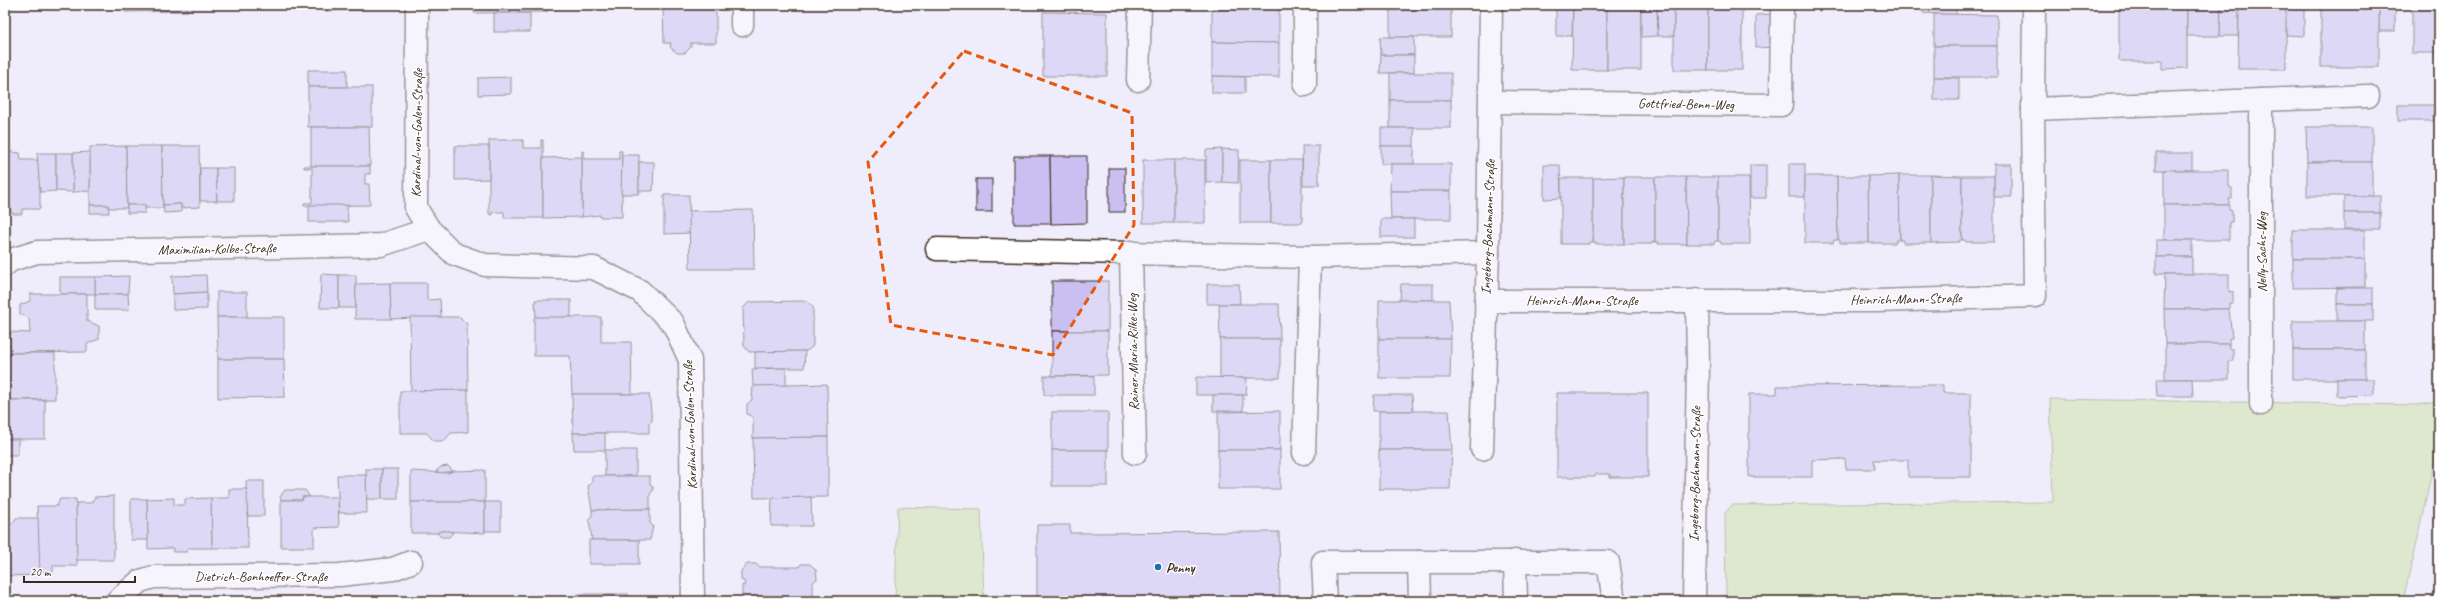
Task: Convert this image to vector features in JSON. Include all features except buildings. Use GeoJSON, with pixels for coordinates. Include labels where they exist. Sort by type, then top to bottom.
{"type":"FeatureCollection","features":[{"type":"Feature","properties":{"kind":"street","name":"Kardinal-von-Galen-Straße"},"geometry":{"type":"LineString","coordinates":[[417,5],[416,208],[429,229],[454,254],[485,265],[594,268],[640,291],[673,323],[690,360],[694,601]]}},
{"type":"Feature","properties":{"kind":"street"},"geometry":{"type":"LineString","coordinates":[[1138,80],[1140,5]]}},
{"type":"Feature","properties":{"kind":"street"},"geometry":{"type":"LineString","coordinates":[[1305,5],[1305,85]]}},
{"type":"Feature","properties":{"kind":"street","name":"Ingeborg-Bachmann-Straße"},"geometry":{"type":"LineString","coordinates":[[1482,449],[1488,253],[1491,5]]}},
{"type":"Feature","properties":{"kind":"street","name":"Gottfried-Benn-Weg"},"geometry":{"type":"LineString","coordinates":[[1491,102],[1781,105],[1782,5]]}},
{"type":"Feature","properties":{"kind":"street","name":"Heinrich-Mann-Straße"},"geometry":{"type":"LineString","coordinates":[[1486,301],[1877,301],[2035,296],[2033,109],[2034,5]]}},
{"type":"Feature","properties":{"kind":"street"},"geometry":{"type":"LineString","coordinates":[[2033,109],[2368,96]]}},
{"type":"Feature","properties":{"kind":"street","name":"Nelly-Sachs-Weg"},"geometry":{"type":"LineString","coordinates":[[2261,100],[2261,404]]}},
{"type":"Feature","properties":{"kind":"street","name":"Maximilian-Kolbe-Straße"},"geometry":{"type":"LineString","coordinates":[[5,265],[11,260],[37,252],[381,245],[429,229]]}},
{"type":"Feature","properties":{"kind":"street"},"geometry":{"type":"LineString","coordinates":[[937,248],[1310,256],[1488,253]]}},
{"type":"Feature","properties":{"kind":"street","name":"Rainer-Maria-Rilke-Weg"},"geometry":{"type":"LineString","coordinates":[[1131,252],[1135,453]]}},
{"type":"Feature","properties":{"kind":"street"},"geometry":{"type":"LineString","coordinates":[[1304,453],[1310,256]]}},
{"type":"Feature","properties":{"kind":"street","name":"Ingeborg-Bachmann-Straße"},"geometry":{"type":"LineString","coordinates":[[1694,601],[1698,364],[1697,300]]}},
{"type":"Feature","properties":{"kind":"street"},"geometry":{"type":"LineString","coordinates":[[1515,561],[1516,601]]}},
{"type":"Feature","properties":{"kind":"street"},"geometry":{"type":"LineString","coordinates":[[1325,601],[1324,562],[1515,561],[1608,562],[1614,601]]}},
{"type":"Feature","properties":{"kind":"street","name":"Dietrich-Bonhoeffer-Straße"},"geometry":{"type":"LineString","coordinates":[[117,601],[140,581],[154,577],[340,575],[393,569],[412,562]]}},
{"type":"Feature","properties":{"kind":"street"},"geometry":{"type":"LineString","coordinates":[[1419,562],[1420,601]]}},
{"type":"Feature","properties":{"kind":"highlighted area"},"geometry":{"type":"Polygon","coordinates":[[[964,51],[1132,113],[1134,225],[1053,355],[891,325],[868,162],[964,51]]]}},
{"type":"Feature","properties":{"kind":"green space"},"geometry":{"type":"Polygon","coordinates":[[[2050,399],[2416,405],[2439,402],[2439,440],[2403,601],[1726,601],[1725,513],[1732,505],[2053,502],[2050,399]]]}},
{"type":"Feature","properties":{"kind":"green space"},"geometry":{"type":"Polygon","coordinates":[[[898,507],[981,509],[984,601],[895,601],[898,507]]]}},
{"type":"Feature","properties":{"kind":"place","name":"Penny"},"geometry":{"type":"Point","coordinates":[1158,567]}}]}
